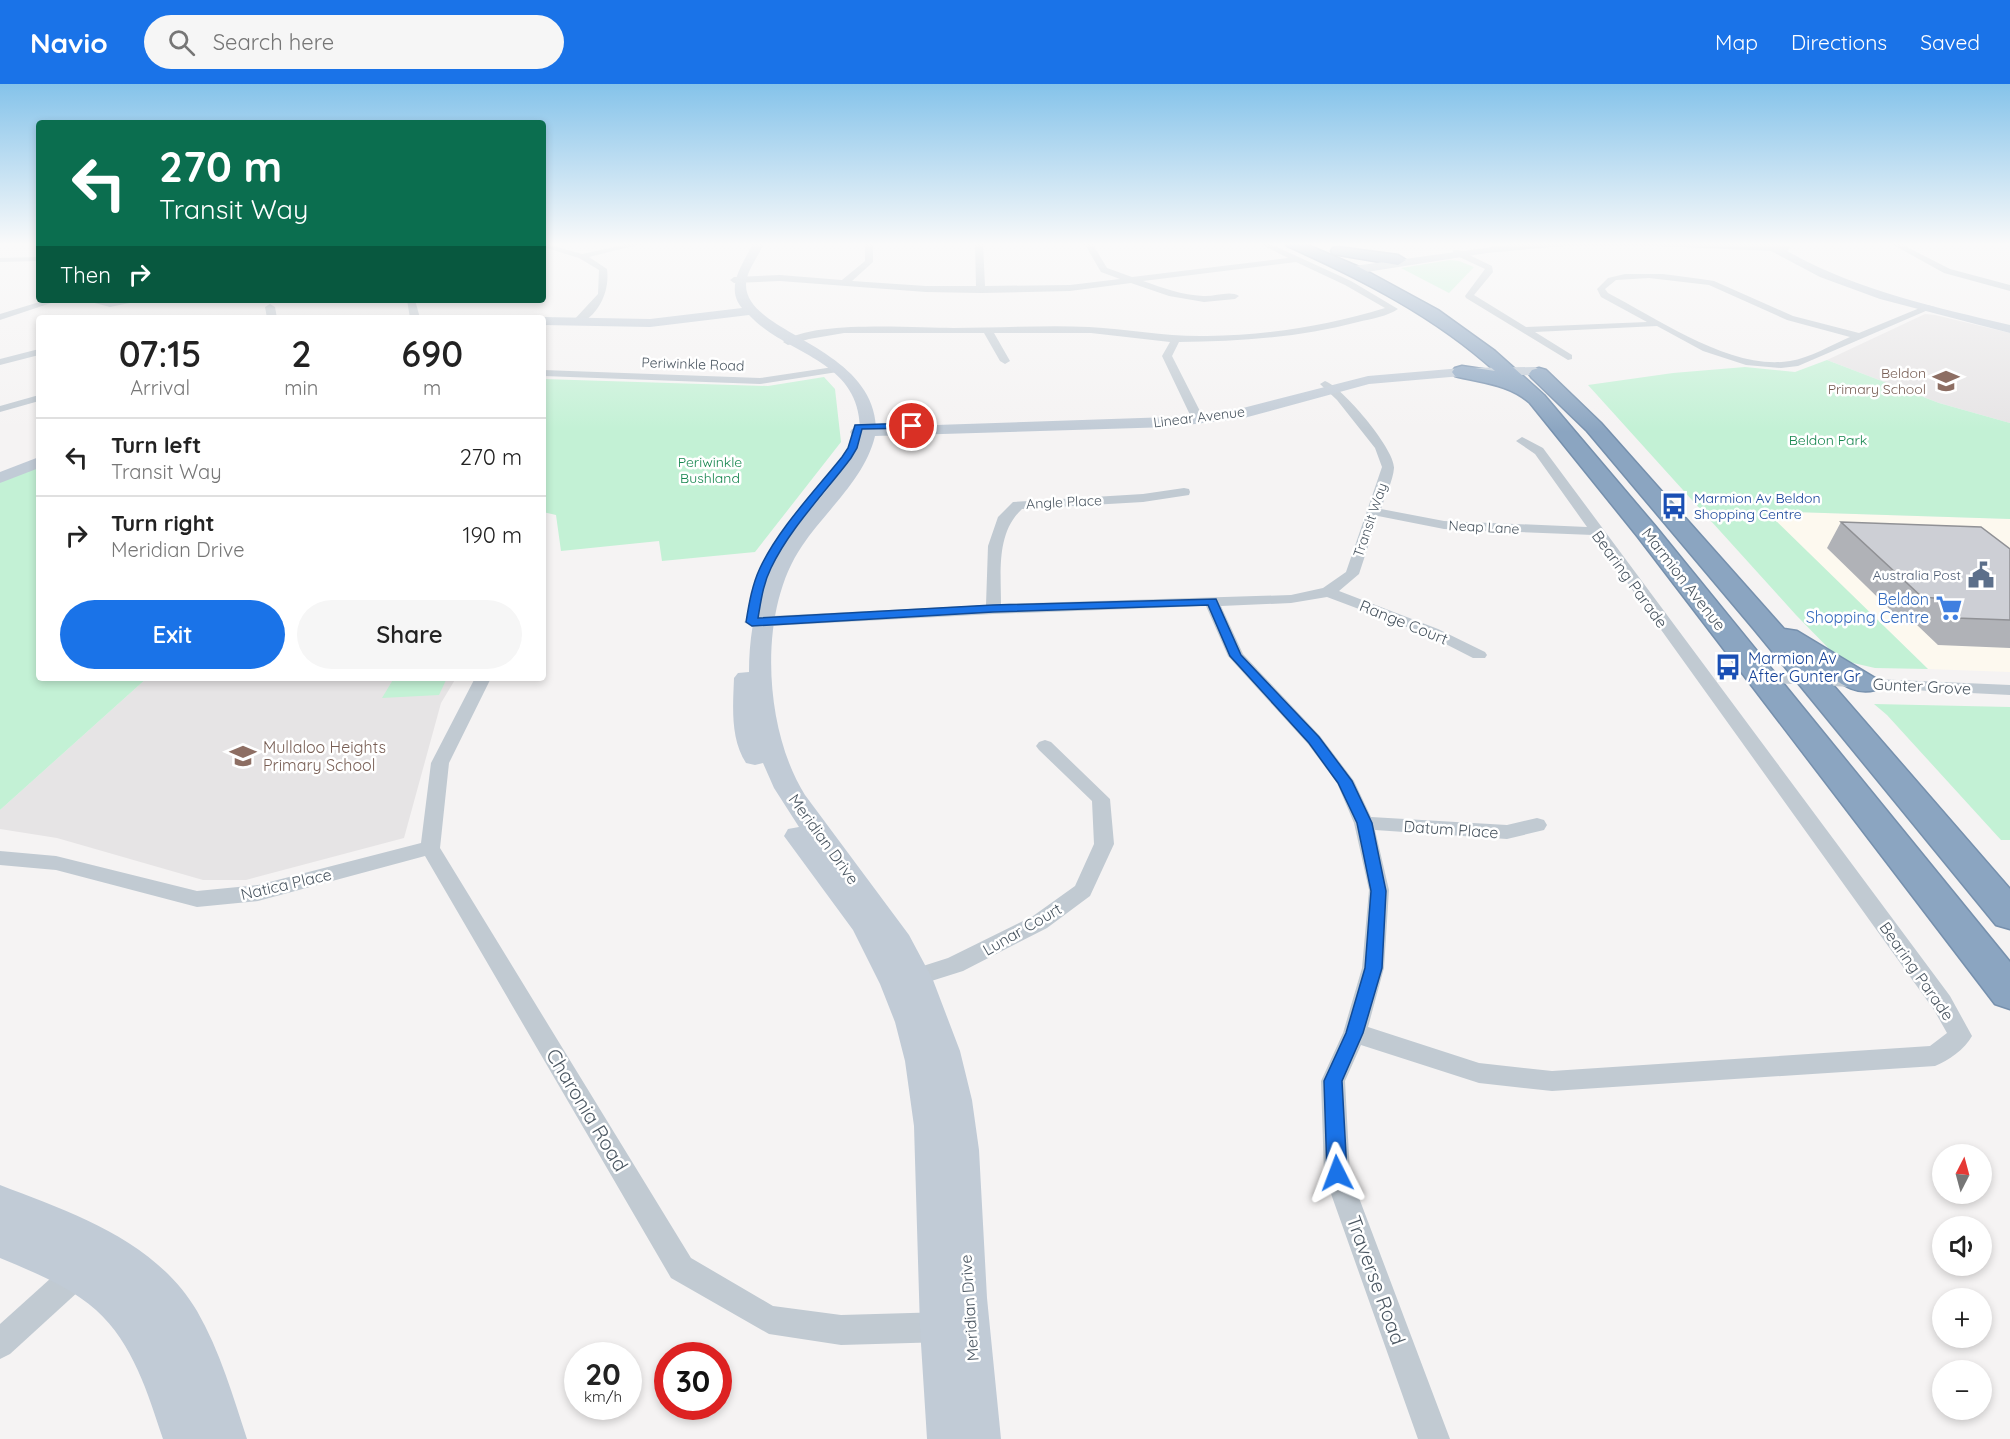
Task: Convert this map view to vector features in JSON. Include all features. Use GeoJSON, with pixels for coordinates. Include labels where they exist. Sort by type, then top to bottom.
{"type":"FeatureCollection","features":[{"type":"Feature","properties":{"kind":"highway","name":"Marmion Avenue"},"geometry":{"type":"LineString","coordinates":[[1420,306],[1515,362],[1560,424],[2010,992]]}},
{"type":"Feature","properties":{"kind":"highway","name":"Marmion Avenue"},"geometry":{"type":"LineString","coordinates":[[1445,306],[1473,323],[1515,362],[1587,420],[1762,622],[2010,915]]}},
{"type":"Feature","properties":{"kind":"highway"},"geometry":{"type":"LineString","coordinates":[[1462,372],[1496,377],[1510,382],[1550,420],[1560,424]]}},
{"type":"Feature","properties":{"kind":"highway"},"geometry":{"type":"LineString","coordinates":[[1762,622],[1864,684]]}},
{"type":"Feature","properties":{"kind":"street"},"geometry":{"type":"LineString","coordinates":[[0,317],[35,306]]}},
{"type":"Feature","properties":{"kind":"street"},"geometry":{"type":"LineString","coordinates":[[577,322],[594,306]]}},
{"type":"Feature","properties":{"kind":"street"},"geometry":{"type":"LineString","coordinates":[[742,306],[764,329],[791,340],[835,370],[849,391],[863,429]]}},
{"type":"Feature","properties":{"kind":"street"},"geometry":{"type":"LineString","coordinates":[[791,340],[832,330],[855,328],[988,331],[1077,330],[1176,339],[1237,339],[1328,326],[1393,309],[1388,306]]}},
{"type":"Feature","properties":{"kind":"street"},"geometry":{"type":"LineString","coordinates":[[1486,306],[1568,357]]}},
{"type":"Feature","properties":{"kind":"street"},"geometry":{"type":"LineString","coordinates":[[1624,306],[1707,349],[1750,363],[1766,365],[1794,364],[1928,308]]}},
{"type":"Feature","properties":{"kind":"street"},"geometry":{"type":"LineString","coordinates":[[1763,306],[1790,318],[1857,336]]}},
{"type":"Feature","properties":{"kind":"street"},"geometry":{"type":"LineString","coordinates":[[1921,306],[2010,328]]}},
{"type":"Feature","properties":{"kind":"street"},"geometry":{"type":"LineString","coordinates":[[270,307],[271,315]]}},
{"type":"Feature","properties":{"kind":"street"},"geometry":{"type":"LineString","coordinates":[[546,321],[650,323],[747,312]]}},
{"type":"Feature","properties":{"kind":"street"},"geometry":{"type":"LineString","coordinates":[[1526,330],[1656,324]]}},
{"type":"Feature","properties":{"kind":"street"},"geometry":{"type":"LineString","coordinates":[[988,331],[1005,361]]}},
{"type":"Feature","properties":{"kind":"street"},"geometry":{"type":"LineString","coordinates":[[1176,339],[1167,356],[1197,417]]}},
{"type":"Feature","properties":{"kind":"street"},"geometry":{"type":"LineString","coordinates":[[0,362],[36,353]]}},
{"type":"Feature","properties":{"kind":"street","name":"Linear Avenue"},"geometry":{"type":"LineString","coordinates":[[1328,386],[1384,378],[1462,372],[1515,362]]}},
{"type":"Feature","properties":{"kind":"street","name":"Linear Avenue"},"geometry":{"type":"LineString","coordinates":[[863,429],[1197,417],[1252,411],[1328,386],[1380,374],[1515,362]]}},
{"type":"Feature","properties":{"kind":"street","name":"Periwinkle Road"},"geometry":{"type":"LineString","coordinates":[[546,373],[760,381],[835,370]]}},
{"type":"Feature","properties":{"kind":"street","name":"Transit Way"},"geometry":{"type":"LineString","coordinates":[[758,622],[993,609],[1291,599],[1328,592],[1353,574],[1388,468],[1382,447],[1328,386]]}},
{"type":"Feature","properties":{"kind":"street"},"geometry":{"type":"LineString","coordinates":[[0,410],[36,399]]}},
{"type":"Feature","properties":{"kind":"street","name":"Meridian Drive"},"geometry":{"type":"LineString","coordinates":[[863,429],[846,458],[776,549],[760,580],[758,622],[746,684],[745,720],[762,777],[785,817],[906,980],[940,1040],[950,1078],[957,1128],[969,1324],[979,1439]]}},
{"type":"Feature","properties":{"kind":"street","name":"Bearing Parade"},"geometry":{"type":"LineString","coordinates":[[1355,1033],[1479,1073],[1551,1081],[1935,1056],[1960,1036],[1942,1003],[1595,531],[1539,451],[1522,441]]}},
{"type":"Feature","properties":{"kind":"street"},"geometry":{"type":"LineString","coordinates":[[0,478],[36,463]]}},
{"type":"Feature","properties":{"kind":"street","name":"Angle Place"},"geometry":{"type":"LineString","coordinates":[[993,609],[995,546],[1005,517],[1018,505],[1143,498],[1184,492]]}},
{"type":"Feature","properties":{"kind":"street","name":"Neap Lane"},"geometry":{"type":"LineString","coordinates":[[1373,511],[1444,525],[1595,531]]}},
{"type":"Feature","properties":{"kind":"street","name":"Range Court"},"geometry":{"type":"LineString","coordinates":[[1328,592],[1433,632],[1479,655]]}},
{"type":"Feature","properties":{"kind":"street","name":"Traverse Road"},"geometry":{"type":"LineString","coordinates":[[1212,602],[1236,656],[1314,740],[1345,781],[1364,823],[1378,891],[1373,968],[1355,1033],[1333,1081],[1337,1173],[1434,1439]]}},
{"type":"Feature","properties":{"kind":"street","name":"Gunter Grove"},"geometry":{"type":"LineString","coordinates":[[1762,679],[2010,690]]}},
{"type":"Feature","properties":{"kind":"street"},"geometry":{"type":"LineString","coordinates":[[430,848],[440,763],[481,681]]}},
{"type":"Feature","properties":{"kind":"street","name":"Lunar Court"},"geometry":{"type":"LineString","coordinates":[[906,980],[955,965],[1040,922],[1083,891],[1104,844],[1101,799],[1044,746]]}},
{"type":"Feature","properties":{"kind":"street","name":"Datum Place"},"geometry":{"type":"LineString","coordinates":[[1364,823],[1507,832],[1537,825]]}},
{"type":"Feature","properties":{"kind":"street","name":"Natica Place"},"geometry":{"type":"LineString","coordinates":[[0,858],[57,863],[197,899],[258,893],[430,848]]}},
{"type":"Feature","properties":{"kind":"street","name":"Charonia Road"},"geometry":{"type":"LineString","coordinates":[[430,848],[681,1269],[769,1320],[841,1330],[941,1328],[969,1324]]}},
{"type":"Feature","properties":{"kind":"street","name":"Meridian Drive"},"geometry":{"type":"LineString","coordinates":[[906,980],[911,1022],[928,1086],[932,1126],[941,1328],[949,1439]]}},
{"type":"Feature","properties":{"kind":"street"},"geometry":{"type":"LineString","coordinates":[[0,1203],[49,1222],[89,1262],[153,1355],[184,1439]]}},
{"type":"Feature","properties":{"kind":"street"},"geometry":{"type":"LineString","coordinates":[[0,1238],[89,1262],[132,1268],[155,1287],[186,1332],[225,1439]]}},
{"type":"Feature","properties":{"kind":"street"},"geometry":{"type":"LineString","coordinates":[[0,1344],[89,1262]]}},
{"type":"Feature","properties":{"kind":"shaded area","name":"Beldon Primary School"},"geometry":{"type":"Polygon","coordinates":[[[1925,314],[2010,333],[2010,423],[1939,403],[1827,360],[1925,314]]]}},
{"type":"Feature","properties":{"kind":"shaded area","name":"Beldon Shopping Centre"},"geometry":{"type":"Polygon","coordinates":[[[1765,511],[2010,519],[2010,672],[1928,669],[1765,511]]]}},
{"type":"Feature","properties":{"kind":"shaded area","name":"Mullaloo Heights Primary School"},"geometry":{"type":"Polygon","coordinates":[[[144,681],[454,681],[441,703],[404,838],[246,880],[203,880],[57,838],[0,829],[0,810],[144,681]]]}},
{"type":"Feature","properties":{"kind":"green space","name":"Beldon Park"},"geometry":{"type":"Polygon","coordinates":[[[1827,360],[1939,403],[2010,423],[2010,519],[1766,511],[1928,669],[1875,668],[1840,660],[1796,615],[1588,385],[1673,373],[1745,367],[1795,372],[1827,360]]]}},
{"type":"Feature","properties":{"kind":"green space","name":"Periwinkle Bushland"},"geometry":{"type":"Polygon","coordinates":[[[824,377],[835,389],[841,442],[755,552],[662,561],[659,541],[561,551],[556,515],[546,513],[546,379],[768,386],[824,377]]]}},
{"type":"Feature","properties":{"kind":"green space"},"geometry":{"type":"Polygon","coordinates":[[[36,466],[36,681],[144,681],[0,810],[0,481],[36,466]]]}},
{"type":"Feature","properties":{"kind":"green space"},"geometry":{"type":"Polygon","coordinates":[[[392,681],[446,681],[439,695],[382,698],[392,681]]]}},
{"type":"Feature","properties":{"kind":"green space"},"geometry":{"type":"Polygon","coordinates":[[[1874,704],[2010,707],[2010,840],[2001,840],[1887,715],[1874,704]]]}},
{"type":"Feature","properties":{"kind":"building"},"geometry":{"type":"Polygon","coordinates":[[[1841,522],[1981,527],[2010,549],[2010,620],[1956,618],[1934,598],[1922,597],[1841,522]]]}},
{"type":"Feature","properties":{"kind":"place","name":"Beldon Primary School"},"geometry":{"type":"Point","coordinates":[1946,381]}},
{"type":"Feature","properties":{"kind":"place","name":"Marmion Av Beldon Shopping Centre"},"geometry":{"type":"Point","coordinates":[1674,506]}},
{"type":"Feature","properties":{"kind":"place","name":"Australia Post"},"geometry":{"type":"Point","coordinates":[1981,575]}},
{"type":"Feature","properties":{"kind":"place","name":"Beldon Shopping Centre"},"geometry":{"type":"Point","coordinates":[1949,608]}},
{"type":"Feature","properties":{"kind":"place","name":"Marmion Av After Gunter Gr"},"geometry":{"type":"Point","coordinates":[1728,667]}},
{"type":"Feature","properties":{"kind":"place","name":"Mullaloo Heights Primary School"},"geometry":{"type":"Point","coordinates":[243,756]}},
{"type":"Feature","properties":{"kind":"route"},"geometry":{"type":"LineString","coordinates":[[912,426],[858,427],[852,448],[846,458],[793,524],[765,568],[756,594],[752,622],[993,609],[1212,602],[1236,656],[1314,740],[1345,781],[1364,823],[1378,891],[1373,968],[1355,1033],[1333,1081],[1337,1173]]}}]}
